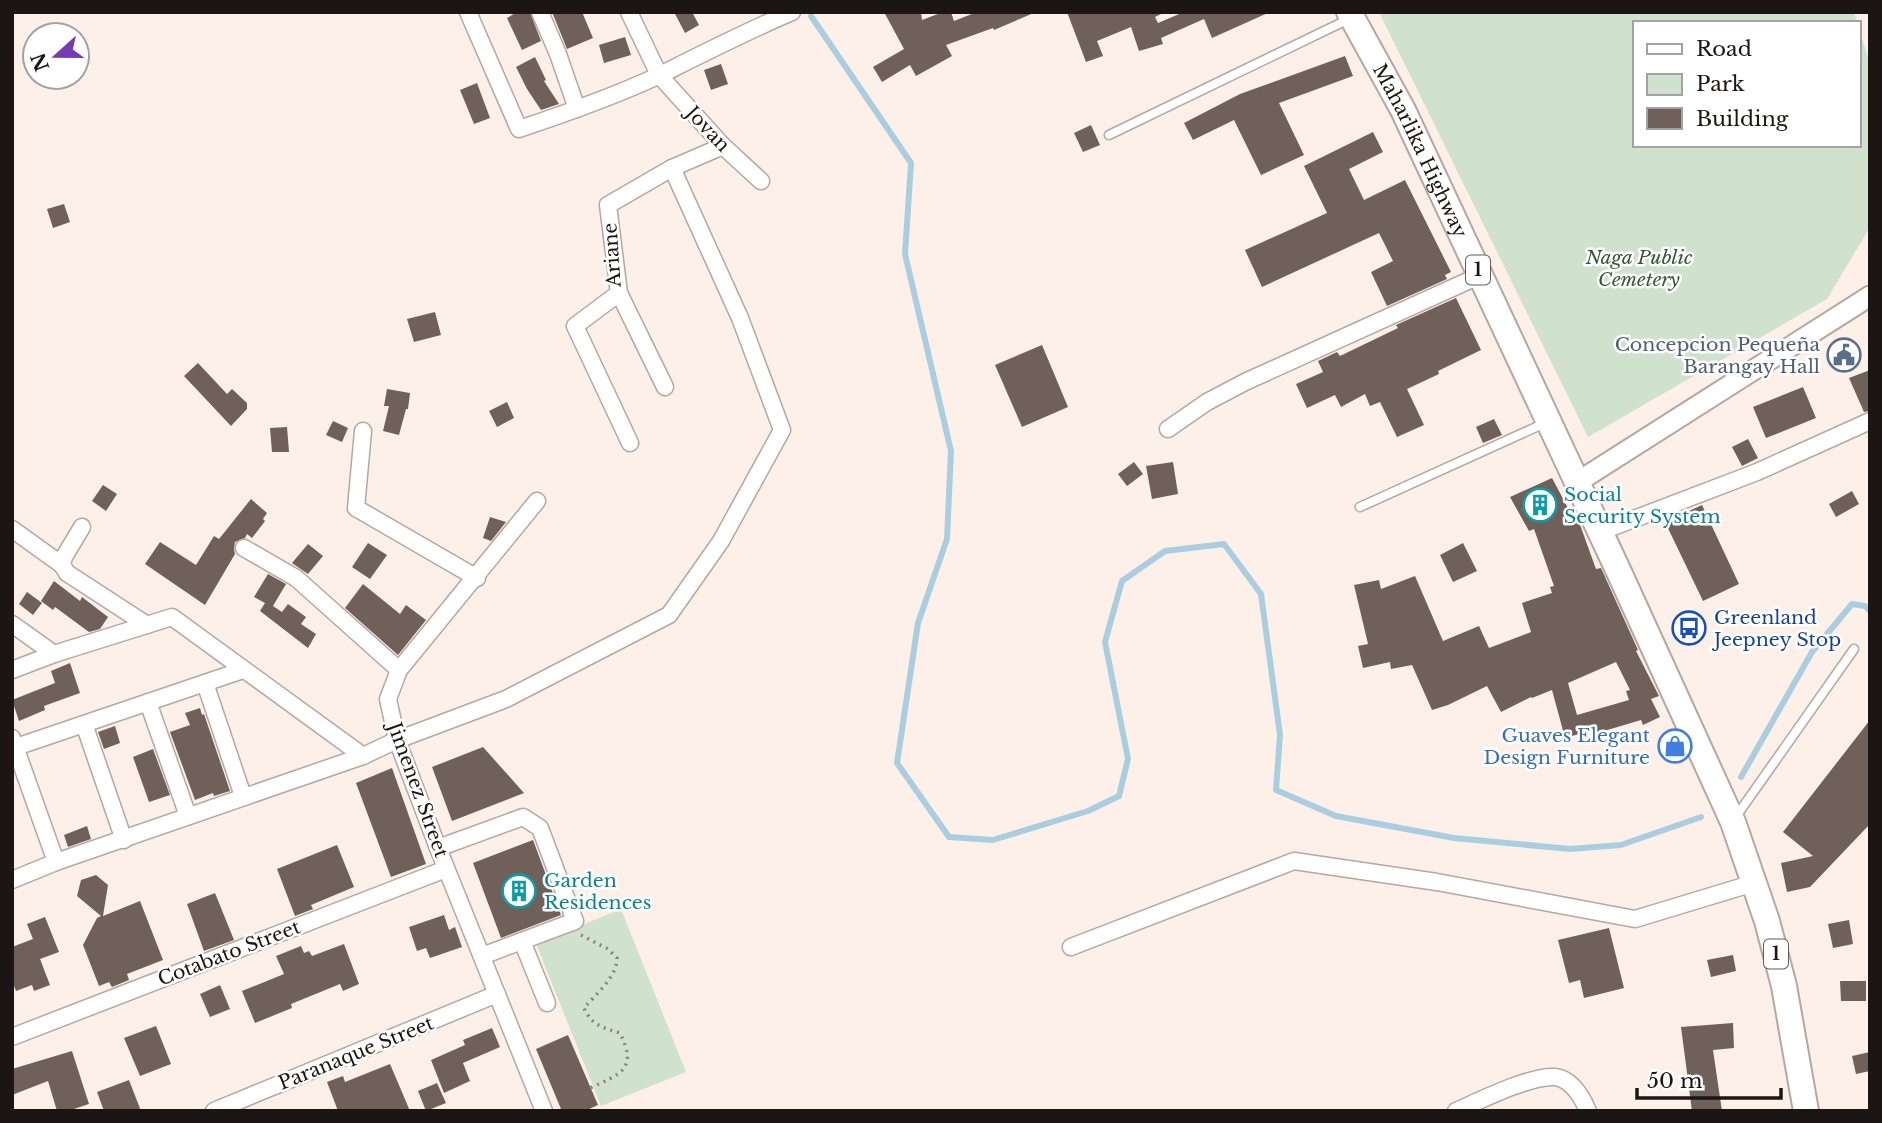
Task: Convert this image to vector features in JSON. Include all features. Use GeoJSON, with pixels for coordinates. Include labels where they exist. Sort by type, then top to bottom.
{"type":"FeatureCollection","features":[{"type":"Feature","properties":{"kind":"main road","name":"Maharlika Highway"},"geometry":{"type":"LineString","coordinates":[[1350,15],[1403,110],[1732,822],[1770,934],[1793,1027],[1821,1111]]}},
{"type":"Feature","properties":{"kind":"main road","name":"Maharlika Highway"},"geometry":{"type":"LineString","coordinates":[[1793,1027],[1806,1111]]}},
{"type":"Feature","properties":{"kind":"street"},"geometry":{"type":"LineString","coordinates":[[468,12],[519,129],[578,109],[659,75],[740,34],[792,12]]}},
{"type":"Feature","properties":{"kind":"street"},"geometry":{"type":"LineString","coordinates":[[540,12],[578,109]]}},
{"type":"Feature","properties":{"kind":"street","name":"Jovan"},"geometry":{"type":"LineString","coordinates":[[629,12],[659,75],[723,146],[761,181]]}},
{"type":"Feature","properties":{"kind":"street","name":"Ariane"},"geometry":{"type":"LineString","coordinates":[[630,443],[575,326],[619,293],[608,205],[672,168],[723,146]]}},
{"type":"Feature","properties":{"kind":"street"},"geometry":{"type":"LineString","coordinates":[[12,880],[56,862],[363,756],[397,740],[506,699],[669,615],[721,541],[782,430],[740,318],[672,168]]}},
{"type":"Feature","properties":{"kind":"street"},"geometry":{"type":"LineString","coordinates":[[1168,429],[1207,401],[1245,382],[1481,275]]}},
{"type":"Feature","properties":{"kind":"street"},"geometry":{"type":"LineString","coordinates":[[619,293],[665,387]]}},
{"type":"Feature","properties":{"kind":"street"},"geometry":{"type":"LineString","coordinates":[[1576,483],[1870,296]]}},
{"type":"Feature","properties":{"kind":"street"},"geometry":{"type":"LineString","coordinates":[[1600,532],[1757,471],[1870,421]]}},
{"type":"Feature","properties":{"kind":"street"},"geometry":{"type":"LineString","coordinates":[[363,431],[356,508],[477,578]]}},
{"type":"Feature","properties":{"kind":"street","name":"Jimenez Street"},"geometry":{"type":"LineString","coordinates":[[537,502],[399,670],[388,699],[397,740],[544,1111]]}},
{"type":"Feature","properties":{"kind":"street"},"geometry":{"type":"LineString","coordinates":[[62,565],[64,556],[82,527]]}},
{"type":"Feature","properties":{"kind":"street"},"geometry":{"type":"LineString","coordinates":[[12,529],[62,565],[67,573],[147,625]]}},
{"type":"Feature","properties":{"kind":"street"},"geometry":{"type":"LineString","coordinates":[[244,548],[296,578],[399,670]]}},
{"type":"Feature","properties":{"kind":"street"},"geometry":{"type":"LineString","coordinates":[[12,670],[172,617],[363,756]]}},
{"type":"Feature","properties":{"kind":"street"},"geometry":{"type":"LineString","coordinates":[[12,624],[54,654]]}},
{"type":"Feature","properties":{"kind":"street"},"geometry":{"type":"LineString","coordinates":[[56,862],[14,743],[84,724],[243,670]]}},
{"type":"Feature","properties":{"kind":"street"},"geometry":{"type":"LineString","coordinates":[[205,683],[243,796]]}},
{"type":"Feature","properties":{"kind":"street"},"geometry":{"type":"LineString","coordinates":[[148,702],[188,816]]}},
{"type":"Feature","properties":{"kind":"street"},"geometry":{"type":"LineString","coordinates":[[84,724],[124,840]]}},
{"type":"Feature","properties":{"kind":"street"},"geometry":{"type":"LineString","coordinates":[[438,848],[523,817],[540,828],[575,921],[482,956]]}},
{"type":"Feature","properties":{"kind":"street"},"geometry":{"type":"LineString","coordinates":[[1071,947],[1294,861],[1437,882],[1635,919],[1754,883]]}},
{"type":"Feature","properties":{"kind":"street","name":"Cotabato Street"},"geometry":{"type":"LineString","coordinates":[[12,1037],[446,869]]}},
{"type":"Feature","properties":{"kind":"street"},"geometry":{"type":"LineString","coordinates":[[522,941],[547,1003]]}},
{"type":"Feature","properties":{"kind":"street","name":"Paranaque Street"},"geometry":{"type":"LineString","coordinates":[[214,1111],[497,994]]}},
{"type":"Feature","properties":{"kind":"street"},"geometry":{"type":"LineString","coordinates":[[1456,1111],[1535,1079],[1556,1077],[1577,1091],[1588,1111]]}},
{"type":"Feature","properties":{"kind":"lane"},"geometry":{"type":"LineString","coordinates":[[1109,135],[1350,15]]}},
{"type":"Feature","properties":{"kind":"lane"},"geometry":{"type":"LineString","coordinates":[[1360,507],[1549,421]]}},
{"type":"Feature","properties":{"kind":"lane"},"geometry":{"type":"LineString","coordinates":[[1732,822],[1854,649]]}},
{"type":"Feature","properties":{"kind":"path"},"geometry":{"type":"LineString","coordinates":[[564,925],[608,949],[617,958],[617,966],[609,979],[584,1008],[588,1019],[598,1026],[620,1033],[628,1050],[627,1065],[615,1077],[590,1088]]}},
{"type":"Feature","properties":{"kind":"green space","name":"Naga Public Cemetery"},"geometry":{"type":"Polygon","coordinates":[[[1379,12],[1854,12],[1856,21],[1633,21],[1633,147],[1861,147],[1861,35],[1870,74],[1870,227],[1827,299],[1588,437],[1379,12]]]}},
{"type":"Feature","properties":{"kind":"green space"},"geometry":{"type":"Polygon","coordinates":[[[621,909],[686,1072],[601,1106],[536,944],[621,909]]]}},
{"type":"Feature","properties":{"kind":"building"},"geometry":{"type":"Polygon","coordinates":[[[517,12],[530,12],[541,41],[522,50],[507,18],[517,12]]]}},
{"type":"Feature","properties":{"kind":"building"},"geometry":{"type":"Polygon","coordinates":[[[552,12],[582,12],[593,38],[567,49],[552,12]]]}},
{"type":"Feature","properties":{"kind":"building"},"geometry":{"type":"Polygon","coordinates":[[[674,12],[692,12],[699,25],[685,33],[674,12]]]}},
{"type":"Feature","properties":{"kind":"building"},"geometry":{"type":"Polygon","coordinates":[[[884,12],[921,12],[922,20],[943,12],[951,12],[954,21],[977,12],[1036,12],[994,30],[993,28],[946,45],[952,56],[916,76],[910,65],[882,82],[873,67],[904,49],[884,12]]]}},
{"type":"Feature","properties":{"kind":"building"},"geometry":{"type":"Polygon","coordinates":[[[1067,12],[1165,12],[1155,17],[1158,23],[1184,12],[1270,12],[1212,38],[1204,19],[1161,38],[1163,44],[1139,51],[1131,27],[1097,41],[1103,56],[1086,62],[1067,12]]]}},
{"type":"Feature","properties":{"kind":"building"},"geometry":{"type":"Polygon","coordinates":[[[625,37],[631,55],[604,63],[599,45],[625,37]]]}},
{"type":"Feature","properties":{"kind":"building"},"geometry":{"type":"Polygon","coordinates":[[[1345,56],[1353,76],[1279,103],[1304,155],[1261,175],[1234,120],[1193,140],[1184,123],[1240,94],[1345,56]]]}},
{"type":"Feature","properties":{"kind":"building"},"geometry":{"type":"Polygon","coordinates":[[[535,57],[546,80],[544,81],[559,104],[541,110],[516,67],[535,57]]]}},
{"type":"Feature","properties":{"kind":"building"},"geometry":{"type":"Polygon","coordinates":[[[721,64],[728,84],[711,90],[704,70],[721,64]]]}},
{"type":"Feature","properties":{"kind":"building"},"geometry":{"type":"Polygon","coordinates":[[[477,83],[490,118],[474,124],[460,90],[477,83]]]}},
{"type":"Feature","properties":{"kind":"building"},"geometry":{"type":"Polygon","coordinates":[[[1091,125],[1100,145],[1083,152],[1074,133],[1091,125]]]}},
{"type":"Feature","properties":{"kind":"building"},"geometry":{"type":"Polygon","coordinates":[[[1373,132],[1383,152],[1349,169],[1364,200],[1405,180],[1451,272],[1445,275],[1447,279],[1387,306],[1371,272],[1393,261],[1379,233],[1262,287],[1245,250],[1327,213],[1304,166],[1373,132]]]}},
{"type":"Feature","properties":{"kind":"building"},"geometry":{"type":"Polygon","coordinates":[[[64,204],[70,222],[53,228],[47,209],[64,204]]]}},
{"type":"Feature","properties":{"kind":"building"},"geometry":{"type":"Polygon","coordinates":[[[1456,298],[1481,350],[1407,389],[1424,425],[1397,437],[1380,402],[1370,406],[1365,394],[1341,407],[1335,395],[1307,408],[1296,384],[1323,372],[1318,361],[1337,352],[1340,356],[1398,328],[1396,325],[1456,298]]]}},
{"type":"Feature","properties":{"kind":"building"},"geometry":{"type":"Polygon","coordinates":[[[435,312],[441,335],[414,342],[407,319],[435,312]]]}},
{"type":"Feature","properties":{"kind":"building"},"geometry":{"type":"Polygon","coordinates":[[[1042,345],[1068,407],[1022,427],[995,365],[1042,345]]]}},
{"type":"Feature","properties":{"kind":"building"},"geometry":{"type":"Polygon","coordinates":[[[198,363],[227,394],[232,389],[247,403],[247,409],[231,426],[184,376],[198,363]]]}},
{"type":"Feature","properties":{"kind":"building"},"geometry":{"type":"Polygon","coordinates":[[[1870,370],[1870,411],[1864,412],[1849,378],[1870,370]]]}},
{"type":"Feature","properties":{"kind":"building"},"geometry":{"type":"Polygon","coordinates":[[[1803,387],[1816,418],[1766,438],[1753,407],[1803,387]]]}},
{"type":"Feature","properties":{"kind":"building"},"geometry":{"type":"Polygon","coordinates":[[[387,389],[410,393],[408,409],[399,435],[383,431],[389,406],[384,406],[387,389]]]}},
{"type":"Feature","properties":{"kind":"building"},"geometry":{"type":"Polygon","coordinates":[[[507,402],[514,418],[497,427],[489,411],[507,402]]]}},
{"type":"Feature","properties":{"kind":"building"},"geometry":{"type":"Polygon","coordinates":[[[1494,419],[1502,435],[1483,443],[1476,427],[1494,419]]]}},
{"type":"Feature","properties":{"kind":"building"},"geometry":{"type":"Polygon","coordinates":[[[333,421],[348,428],[342,442],[326,435],[333,421]]]}},
{"type":"Feature","properties":{"kind":"building"},"geometry":{"type":"Polygon","coordinates":[[[287,427],[289,452],[272,452],[270,428],[287,427]]]}},
{"type":"Feature","properties":{"kind":"building"},"geometry":{"type":"Polygon","coordinates":[[[1748,439],[1758,458],[1742,466],[1732,447],[1748,439]]]}},
{"type":"Feature","properties":{"kind":"building"},"geometry":{"type":"Polygon","coordinates":[[[1134,462],[1143,474],[1127,486],[1118,474],[1134,462]]]}},
{"type":"Feature","properties":{"kind":"building"},"geometry":{"type":"Polygon","coordinates":[[[1173,462],[1178,494],[1152,499],[1146,466],[1173,462]]]}},
{"type":"Feature","properties":{"kind":"building"},"geometry":{"type":"Polygon","coordinates":[[[1552,478],[1576,523],[1579,522],[1596,569],[1601,568],[1638,650],[1636,651],[1659,696],[1651,699],[1660,717],[1643,725],[1641,720],[1594,734],[1593,730],[1565,738],[1552,690],[1501,712],[1487,686],[1432,710],[1412,665],[1391,669],[1390,662],[1363,668],[1358,646],[1368,644],[1354,585],[1379,580],[1381,589],[1415,576],[1443,641],[1479,626],[1489,648],[1531,632],[1522,603],[1552,593],[1550,587],[1554,586],[1534,529],[1529,531],[1510,497],[1552,478]],[[1616,662],[1568,683],[1577,715],[1629,700],[1626,691],[1630,690],[1616,662]]]}},
{"type":"Feature","properties":{"kind":"building"},"geometry":{"type":"Polygon","coordinates":[[[103,485],[117,494],[106,511],[92,501],[103,485]]]}},
{"type":"Feature","properties":{"kind":"building"},"geometry":{"type":"Polygon","coordinates":[[[1852,491],[1859,504],[1836,517],[1829,504],[1852,491]]]}},
{"type":"Feature","properties":{"kind":"building"},"geometry":{"type":"Polygon","coordinates":[[[251,499],[267,513],[263,519],[265,521],[252,538],[247,534],[245,538],[235,542],[235,554],[205,605],[145,564],[160,542],[196,565],[214,536],[219,539],[251,499]]]}},
{"type":"Feature","properties":{"kind":"building"},"geometry":{"type":"Polygon","coordinates":[[[1702,505],[1739,584],[1703,601],[1665,522],[1702,505]]]}},
{"type":"Feature","properties":{"kind":"building"},"geometry":{"type":"Polygon","coordinates":[[[490,517],[506,522],[491,541],[483,538],[490,517]]]}},
{"type":"Feature","properties":{"kind":"building"},"geometry":{"type":"Polygon","coordinates":[[[368,543],[387,555],[370,579],[352,567],[368,543]]]}},
{"type":"Feature","properties":{"kind":"building"},"geometry":{"type":"Polygon","coordinates":[[[1463,543],[1477,571],[1453,582],[1440,555],[1463,543]]]}},
{"type":"Feature","properties":{"kind":"building"},"geometry":{"type":"Polygon","coordinates":[[[308,544],[323,556],[308,574],[292,563],[308,544]]]}},
{"type":"Feature","properties":{"kind":"building"},"geometry":{"type":"Polygon","coordinates":[[[268,574],[286,584],[273,606],[282,612],[288,604],[306,617],[301,624],[316,634],[308,648],[260,611],[265,603],[254,597],[268,574]]]}},
{"type":"Feature","properties":{"kind":"building"},"geometry":{"type":"Polygon","coordinates":[[[54,581],[80,601],[82,597],[108,617],[100,629],[89,632],[55,607],[53,610],[41,601],[54,581]]]}},
{"type":"Feature","properties":{"kind":"building"},"geometry":{"type":"Polygon","coordinates":[[[363,584],[400,614],[406,605],[426,620],[398,655],[345,608],[363,584]]]}},
{"type":"Feature","properties":{"kind":"building"},"geometry":{"type":"Polygon","coordinates":[[[27,592],[42,603],[33,615],[19,604],[27,592]]]}},
{"type":"Feature","properties":{"kind":"building"},"geometry":{"type":"Polygon","coordinates":[[[70,663],[80,693],[44,706],[45,710],[19,721],[12,700],[55,683],[51,671],[70,663]]]}},
{"type":"Feature","properties":{"kind":"building"},"geometry":{"type":"Polygon","coordinates":[[[200,708],[230,791],[214,796],[213,793],[195,800],[170,732],[190,725],[185,713],[200,708]]]}},
{"type":"Feature","properties":{"kind":"building"},"geometry":{"type":"Polygon","coordinates":[[[1870,720],[1870,824],[1810,887],[1787,892],[1781,863],[1813,856],[1783,832],[1870,720]]]}},
{"type":"Feature","properties":{"kind":"building"},"geometry":{"type":"Polygon","coordinates":[[[115,726],[120,743],[104,749],[98,732],[115,726]]]}},
{"type":"Feature","properties":{"kind":"building"},"geometry":{"type":"Polygon","coordinates":[[[483,747],[524,793],[452,821],[432,767],[483,747]]]}},
{"type":"Feature","properties":{"kind":"building"},"geometry":{"type":"Polygon","coordinates":[[[153,749],[170,795],[149,802],[133,757],[153,749]]]}},
{"type":"Feature","properties":{"kind":"building"},"geometry":{"type":"Polygon","coordinates":[[[392,768],[426,864],[391,877],[356,783],[392,768]]]}},
{"type":"Feature","properties":{"kind":"building"},"geometry":{"type":"Polygon","coordinates":[[[87,826],[91,839],[68,847],[64,835],[87,826]]]}},
{"type":"Feature","properties":{"kind":"building","name":"Garden Residences"},"geometry":{"type":"Polygon","coordinates":[[[533,840],[561,915],[501,938],[473,863],[533,840]]]}},
{"type":"Feature","properties":{"kind":"building"},"geometry":{"type":"Polygon","coordinates":[[[337,845],[354,887],[311,905],[313,909],[295,916],[277,869],[337,845]]]}},
{"type":"Feature","properties":{"kind":"building"},"geometry":{"type":"Polygon","coordinates":[[[96,875],[108,885],[103,916],[140,901],[163,960],[127,974],[129,980],[112,987],[109,982],[99,986],[83,945],[97,918],[101,916],[77,896],[81,880],[96,875]]]}},
{"type":"Feature","properties":{"kind":"building"},"geometry":{"type":"Polygon","coordinates":[[[215,893],[234,940],[204,951],[187,904],[215,893]]]}},
{"type":"Feature","properties":{"kind":"building"},"geometry":{"type":"Polygon","coordinates":[[[444,915],[449,930],[455,927],[462,947],[430,958],[426,948],[417,951],[409,927],[444,915]]]}},
{"type":"Feature","properties":{"kind":"building"},"geometry":{"type":"Polygon","coordinates":[[[45,917],[59,952],[40,959],[50,985],[34,991],[32,985],[16,991],[12,981],[12,947],[33,939],[27,924],[45,917]]]}},
{"type":"Feature","properties":{"kind":"building"},"geometry":{"type":"Polygon","coordinates":[[[1849,920],[1853,944],[1833,948],[1828,924],[1849,920]]]}},
{"type":"Feature","properties":{"kind":"building"},"geometry":{"type":"Polygon","coordinates":[[[1609,928],[1624,988],[1584,998],[1580,980],[1569,983],[1558,940],[1609,928]]]}},
{"type":"Feature","properties":{"kind":"building"},"geometry":{"type":"Polygon","coordinates":[[[344,944],[359,984],[343,991],[340,984],[291,1004],[292,1008],[255,1023],[242,991],[284,974],[276,956],[301,946],[304,953],[309,951],[312,956],[344,944]]]}},
{"type":"Feature","properties":{"kind":"building"},"geometry":{"type":"Polygon","coordinates":[[[1733,955],[1736,971],[1711,977],[1707,960],[1733,955]]]}},
{"type":"Feature","properties":{"kind":"building"},"geometry":{"type":"Polygon","coordinates":[[[1840,981],[1866,981],[1866,1001],[1841,1001],[1840,981]]]}},
{"type":"Feature","properties":{"kind":"building"},"geometry":{"type":"Polygon","coordinates":[[[220,985],[230,1009],[210,1017],[200,994],[220,985]]]}},
{"type":"Feature","properties":{"kind":"building"},"geometry":{"type":"Polygon","coordinates":[[[1733,1023],[1734,1048],[1713,1050],[1722,1111],[1692,1111],[1681,1027],[1733,1023]]]}},
{"type":"Feature","properties":{"kind":"building"},"geometry":{"type":"Polygon","coordinates":[[[156,1026],[171,1064],[140,1076],[124,1038],[156,1026]]]}},
{"type":"Feature","properties":{"kind":"building"},"geometry":{"type":"Polygon","coordinates":[[[492,1028],[500,1047],[463,1063],[470,1081],[444,1093],[431,1060],[465,1045],[463,1040],[492,1028]]]}},
{"type":"Feature","properties":{"kind":"building"},"geometry":{"type":"Polygon","coordinates":[[[568,1035],[598,1105],[585,1111],[561,1109],[536,1049],[568,1035]]]}},
{"type":"Feature","properties":{"kind":"building"},"geometry":{"type":"Polygon","coordinates":[[[72,1051],[89,1104],[68,1111],[57,1111],[48,1081],[12,1095],[12,1069],[72,1051]]]}},
{"type":"Feature","properties":{"kind":"building"},"geometry":{"type":"Polygon","coordinates":[[[1870,1052],[1870,1071],[1856,1074],[1852,1056],[1870,1052]]]}},
{"type":"Feature","properties":{"kind":"building"},"geometry":{"type":"Polygon","coordinates":[[[390,1064],[410,1111],[338,1111],[327,1082],[343,1076],[345,1082],[390,1064]]]}},
{"type":"Feature","properties":{"kind":"building"},"geometry":{"type":"Polygon","coordinates":[[[129,1080],[141,1111],[104,1111],[97,1092],[129,1080]]]}},
{"type":"Feature","properties":{"kind":"building"},"geometry":{"type":"Polygon","coordinates":[[[437,1083],[446,1103],[426,1111],[418,1091],[437,1083]]]}},
{"type":"Feature","properties":{"kind":"waterway"},"geometry":{"type":"LineString","coordinates":[[811,16],[911,163],[905,254],[951,451],[947,539],[918,623],[897,763],[949,837],[993,840],[1088,811],[1119,796],[1128,759],[1105,642],[1122,581],[1165,551],[1224,544],[1261,594],[1280,735],[1276,790],[1336,816],[1454,838],[1570,849],[1621,845],[1701,817]]}},
{"type":"Feature","properties":{"kind":"waterway"},"geometry":{"type":"LineString","coordinates":[[1741,777],[1812,652],[1852,604],[1865,606],[1870,611]]}},
{"type":"Feature","properties":{"kind":"place","name":"Concepcion Pequeña Barangay Hall"},"geometry":{"type":"Point","coordinates":[1844,355]}},
{"type":"Feature","properties":{"kind":"place","name":"Social Security System"},"geometry":{"type":"Point","coordinates":[1540,505]}},
{"type":"Feature","properties":{"kind":"place","name":"Greenland Jeepney Stop"},"geometry":{"type":"Point","coordinates":[1689,628]}},
{"type":"Feature","properties":{"kind":"place","name":"Guaves Elegant Design Furniture"},"geometry":{"type":"Point","coordinates":[1675,746]}},
{"type":"Feature","properties":{"kind":"place","name":"Garden Residences"},"geometry":{"type":"Point","coordinates":[519,891]}}]}
